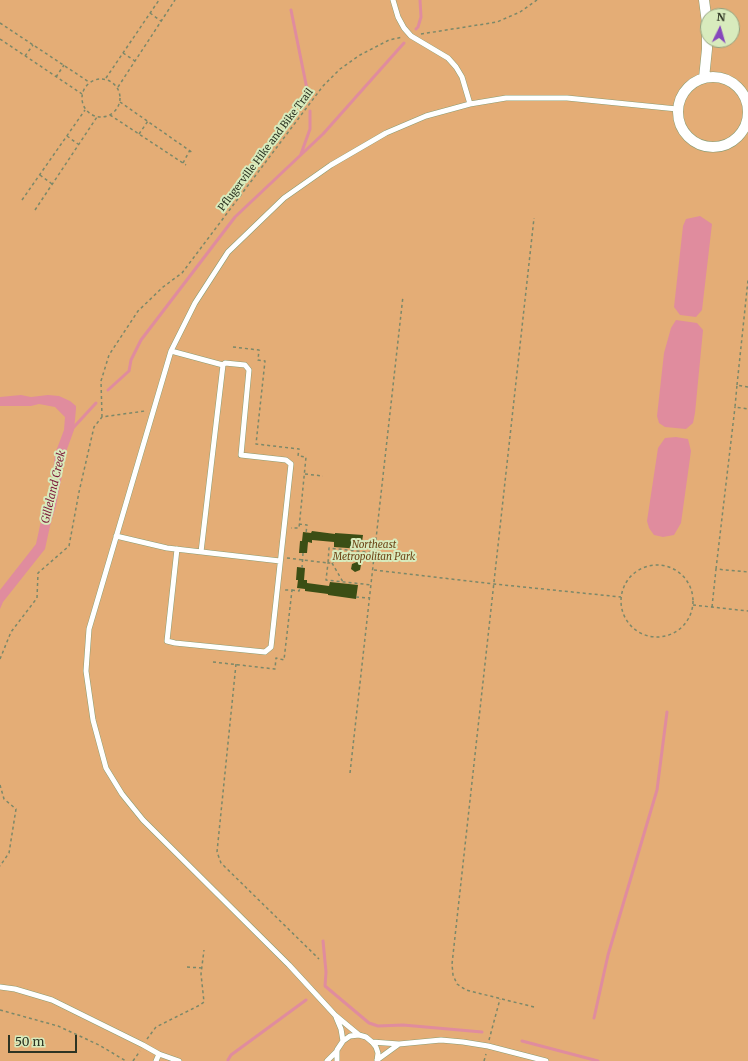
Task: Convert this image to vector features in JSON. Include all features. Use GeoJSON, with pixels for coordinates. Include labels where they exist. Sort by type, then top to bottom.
{"type":"FeatureCollection","features":[{"type":"Feature","properties":{"kind":"street"},"geometry":{"type":"LineString","coordinates":[[704,0],[707,23],[707,49],[704,78]]}},
{"type":"Feature","properties":{"kind":"street"},"geometry":{"type":"LineString","coordinates":[[716,77],[728,80],[738,88],[745,98],[748,109],[747,121],[742,132],[734,140],[724,146],[712,148],[690,140],[678,121],[677,109],[680,98],[686,89],[694,82],[704,78],[716,77]]}},
{"type":"Feature","properties":{"kind":"lane"},"geometry":{"type":"LineString","coordinates":[[393,0],[398,17],[404,28],[411,36],[448,58],[456,67],[462,77],[470,104]]}},
{"type":"Feature","properties":{"kind":"lane"},"geometry":{"type":"LineString","coordinates":[[359,1035],[335,1015],[289,965],[143,820],[122,794],[106,768],[93,720],[86,671],[90,629],[171,351],[195,304],[228,252],[284,198],[331,165],[386,133],[426,116],[470,104],[506,98],[567,98],[677,109]]}},
{"type":"Feature","properties":{"kind":"lane"},"geometry":{"type":"LineString","coordinates":[[171,351],[223,365],[225,363],[245,365],[249,370],[241,455],[286,460],[291,464],[271,648],[265,652],[167,641],[177,549]]}},
{"type":"Feature","properties":{"kind":"lane"},"geometry":{"type":"LineString","coordinates":[[201,552],[223,365]]}},
{"type":"Feature","properties":{"kind":"lane"},"geometry":{"type":"LineString","coordinates":[[116,536],[167,548],[280,561]]}},
{"type":"Feature","properties":{"kind":"lane"},"geometry":{"type":"LineString","coordinates":[[0,987],[15,989],[52,1000],[144,1045],[159,1054],[179,1061]]}},
{"type":"Feature","properties":{"kind":"lane"},"geometry":{"type":"LineString","coordinates":[[335,1015],[341,1028],[343,1041]]}},
{"type":"Feature","properties":{"kind":"lane"},"geometry":{"type":"LineString","coordinates":[[327,1061],[343,1041],[350,1036],[359,1035],[366,1037],[376,1047],[378,1053],[377,1060]]}},
{"type":"Feature","properties":{"kind":"lane"},"geometry":{"type":"LineString","coordinates":[[372,1042],[399,1044],[441,1040],[463,1042],[488,1046],[546,1061]]}},
{"type":"Feature","properties":{"kind":"lane"},"geometry":{"type":"LineString","coordinates":[[377,1060],[399,1044]]}},
{"type":"Feature","properties":{"kind":"lane"},"geometry":{"type":"LineString","coordinates":[[337,1050],[337,1061]]}},
{"type":"Feature","properties":{"kind":"lane"},"geometry":{"type":"LineString","coordinates":[[156,1061],[159,1054]]}},
{"type":"Feature","properties":{"kind":"path"},"geometry":{"type":"LineString","coordinates":[[106,79],[159,0]]}},
{"type":"Feature","properties":{"kind":"path"},"geometry":{"type":"LineString","coordinates":[[118,88],[175,0]]}},
{"type":"Feature","properties":{"kind":"path","name":"Pflugerville Hike and Bike Trail"},"geometry":{"type":"LineString","coordinates":[[102,417],[101,381],[108,355],[138,311],[163,287],[182,273],[313,98],[340,69],[360,55],[389,40],[497,22],[520,12],[537,0]]}},
{"type":"Feature","properties":{"kind":"path"},"geometry":{"type":"LineString","coordinates":[[150,13],[161,21]]}},
{"type":"Feature","properties":{"kind":"path"},"geometry":{"type":"LineString","coordinates":[[0,23],[89,82]]}},
{"type":"Feature","properties":{"kind":"path"},"geometry":{"type":"LineString","coordinates":[[0,39],[82,94]]}},
{"type":"Feature","properties":{"kind":"path"},"geometry":{"type":"LineString","coordinates":[[25,56],[32,44]]}},
{"type":"Feature","properties":{"kind":"path"},"geometry":{"type":"LineString","coordinates":[[123,53],[135,61]]}},
{"type":"Feature","properties":{"kind":"path"},"geometry":{"type":"LineString","coordinates":[[56,77],[64,65]]}},
{"type":"Feature","properties":{"kind":"path"},"geometry":{"type":"LineString","coordinates":[[106,79],[118,88],[121,97],[116,111],[110,115],[97,117],[85,110],[82,94],[89,82],[106,79]]}},
{"type":"Feature","properties":{"kind":"path"},"geometry":{"type":"LineString","coordinates":[[120,102],[193,153]]}},
{"type":"Feature","properties":{"kind":"path"},"geometry":{"type":"LineString","coordinates":[[22,200],[85,110]]}},
{"type":"Feature","properties":{"kind":"path"},"geometry":{"type":"LineString","coordinates":[[110,115],[186,165]]}},
{"type":"Feature","properties":{"kind":"path"},"geometry":{"type":"LineString","coordinates":[[35,210],[97,117]]}},
{"type":"Feature","properties":{"kind":"path"},"geometry":{"type":"LineString","coordinates":[[139,134],[148,121]]}},
{"type":"Feature","properties":{"kind":"path"},"geometry":{"type":"LineString","coordinates":[[67,136],[79,144]]}},
{"type":"Feature","properties":{"kind":"path"},"geometry":{"type":"LineString","coordinates":[[183,163],[190,150]]}},
{"type":"Feature","properties":{"kind":"path"},"geometry":{"type":"LineString","coordinates":[[40,175],[52,184]]}},
{"type":"Feature","properties":{"kind":"path"},"geometry":{"type":"LineString","coordinates":[[534,218],[452,964],[453,975],[457,984],[466,990],[534,1007]]}},
{"type":"Feature","properties":{"kind":"path"},"geometry":{"type":"LineString","coordinates":[[712,607],[748,280]]}},
{"type":"Feature","properties":{"kind":"path"},"geometry":{"type":"LineString","coordinates":[[350,773],[376,553],[403,296]]}},
{"type":"Feature","properties":{"kind":"path"},"geometry":{"type":"LineString","coordinates":[[233,347],[259,350],[258,360],[265,361],[256,444],[299,449],[298,456],[306,458],[299,528],[290,528]]}},
{"type":"Feature","properties":{"kind":"path"},"geometry":{"type":"LineString","coordinates":[[737,385],[748,387]]}},
{"type":"Feature","properties":{"kind":"path"},"geometry":{"type":"LineString","coordinates":[[735,407],[748,409]]}},
{"type":"Feature","properties":{"kind":"path"},"geometry":{"type":"LineString","coordinates":[[0,659],[11,632],[38,598],[38,573],[69,546],[79,492],[94,427],[102,417],[153,411]]}},
{"type":"Feature","properties":{"kind":"path"},"geometry":{"type":"LineString","coordinates":[[305,474],[323,476]]}},
{"type":"Feature","properties":{"kind":"path"},"geometry":{"type":"LineString","coordinates":[[299,524],[307,525],[306,533]]}},
{"type":"Feature","properties":{"kind":"path"},"geometry":{"type":"LineString","coordinates":[[372,585],[326,580],[329,548],[376,553]]}},
{"type":"Feature","properties":{"kind":"path"},"geometry":{"type":"LineString","coordinates":[[287,558],[332,563],[339,556],[341,549]]}},
{"type":"Feature","properties":{"kind":"path"},"geometry":{"type":"LineString","coordinates":[[302,568],[303,553]]}},
{"type":"Feature","properties":{"kind":"path"},"geometry":{"type":"LineString","coordinates":[[332,563],[343,582]]}},
{"type":"Feature","properties":{"kind":"path"},"geometry":{"type":"LineString","coordinates":[[655,566],[668,567],[678,573],[687,582],[692,593],[693,605],[688,619],[678,631],[668,636],[648,636],[638,632],[630,625],[625,617],[622,607],[622,597],[625,585],[633,575],[643,568],[655,566]]}},
{"type":"Feature","properties":{"kind":"path"},"geometry":{"type":"LineString","coordinates":[[716,569],[748,572]]}},
{"type":"Feature","properties":{"kind":"path"},"geometry":{"type":"LineString","coordinates":[[374,570],[622,597]]}},
{"type":"Feature","properties":{"kind":"path"},"geometry":{"type":"LineString","coordinates":[[292,590],[299,591],[300,588]]}},
{"type":"Feature","properties":{"kind":"path"},"geometry":{"type":"LineString","coordinates":[[356,597],[370,598]]}},
{"type":"Feature","properties":{"kind":"path"},"geometry":{"type":"LineString","coordinates":[[693,605],[748,611]]}},
{"type":"Feature","properties":{"kind":"path"},"geometry":{"type":"LineString","coordinates":[[236,664],[217,852],[221,863],[319,959]]}},
{"type":"Feature","properties":{"kind":"path"},"geometry":{"type":"LineString","coordinates":[[0,786],[4,799],[16,809],[9,853],[0,866]]}},
{"type":"Feature","properties":{"kind":"path"},"geometry":{"type":"LineString","coordinates":[[146,1040],[156,1027],[204,1002],[201,974],[204,950]]}},
{"type":"Feature","properties":{"kind":"path"},"geometry":{"type":"LineString","coordinates":[[187,967],[202,968]]}},
{"type":"Feature","properties":{"kind":"path"},"geometry":{"type":"LineString","coordinates":[[489,1040],[500,999]]}},
{"type":"Feature","properties":{"kind":"path"},"geometry":{"type":"LineString","coordinates":[[0,1010],[58,1026],[100,1045],[126,1061]]}},
{"type":"Feature","properties":{"kind":"path"},"geometry":{"type":"LineString","coordinates":[[134,1061],[140,1050]]}},
{"type":"Feature","properties":{"kind":"path"},"geometry":{"type":"LineString","coordinates":[[484,1061],[486,1052]]}},
{"type":"Feature","properties":{"kind":"green space","name":"Northeast Metropolitan Park"},"geometry":{"type":"Polygon","coordinates":[[[0,0],[748,0],[748,1061],[0,1061],[0,0]]]}},
{"type":"Feature","properties":{"kind":"water"},"geometry":{"type":"Polygon","coordinates":[[[700,216],[712,224],[702,310],[696,317],[680,315],[674,307],[683,226],[686,219],[700,216]]]}},
{"type":"Feature","properties":{"kind":"water"},"geometry":{"type":"Polygon","coordinates":[[[676,320],[697,323],[703,330],[695,413],[693,423],[686,429],[665,427],[659,423],[657,416],[664,353],[671,328],[676,320]]]}},
{"type":"Feature","properties":{"kind":"water","name":"Gilleland Creek"},"geometry":{"type":"Polygon","coordinates":[[[21,395],[31,397],[48,395],[59,396],[70,401],[76,406],[74,430],[63,460],[62,475],[56,506],[45,549],[3,602],[0,609],[0,590],[36,544],[41,521],[50,497],[55,454],[64,430],[65,417],[55,407],[39,404],[31,406],[0,406],[0,397],[21,395]]]}},
{"type":"Feature","properties":{"kind":"water"},"geometry":{"type":"Polygon","coordinates":[[[676,437],[688,439],[691,451],[681,523],[674,535],[663,537],[654,535],[649,528],[647,521],[658,448],[665,438],[676,437]]]}},
{"type":"Feature","properties":{"kind":"building"},"geometry":{"type":"Polygon","coordinates":[[[312,531],[363,535],[361,549],[334,547],[334,542],[312,540],[312,543],[308,542],[307,553],[299,553],[300,541],[302,541],[303,532],[311,533],[312,531]]]}},
{"type":"Feature","properties":{"kind":"building"},"geometry":{"type":"Polygon","coordinates":[[[357,562],[361,565],[360,570],[355,572],[351,569],[352,564],[357,562]]]}},
{"type":"Feature","properties":{"kind":"building"},"geometry":{"type":"Polygon","coordinates":[[[297,567],[305,568],[304,580],[307,580],[307,583],[329,586],[330,582],[358,585],[356,599],[305,591],[305,589],[297,588],[297,567]]]}},
{"type":"Feature","properties":{"kind":"waterway"},"geometry":{"type":"LineString","coordinates":[[416,29],[421,17],[420,0]]}},
{"type":"Feature","properties":{"kind":"waterway"},"geometry":{"type":"LineString","coordinates":[[291,10],[309,99]]}},
{"type":"Feature","properties":{"kind":"waterway"},"geometry":{"type":"LineString","coordinates":[[108,390],[129,371],[131,360],[141,340],[235,217],[323,134],[404,43]]}},
{"type":"Feature","properties":{"kind":"waterway"},"geometry":{"type":"LineString","coordinates":[[301,154],[310,129],[310,111]]}},
{"type":"Feature","properties":{"kind":"waterway"},"geometry":{"type":"LineString","coordinates":[[73,428],[96,403]]}},
{"type":"Feature","properties":{"kind":"waterway"},"geometry":{"type":"LineString","coordinates":[[594,1018],[608,955],[657,790],[667,712]]}},
{"type":"Feature","properties":{"kind":"waterway"},"geometry":{"type":"LineString","coordinates":[[323,941],[326,972],[325,986],[369,1023],[378,1026],[403,1025],[482,1032]]}},
{"type":"Feature","properties":{"kind":"waterway"},"geometry":{"type":"LineString","coordinates":[[228,1060],[231,1055],[306,1000]]}},
{"type":"Feature","properties":{"kind":"waterway"},"geometry":{"type":"LineString","coordinates":[[522,1041],[598,1061]]}}]}
